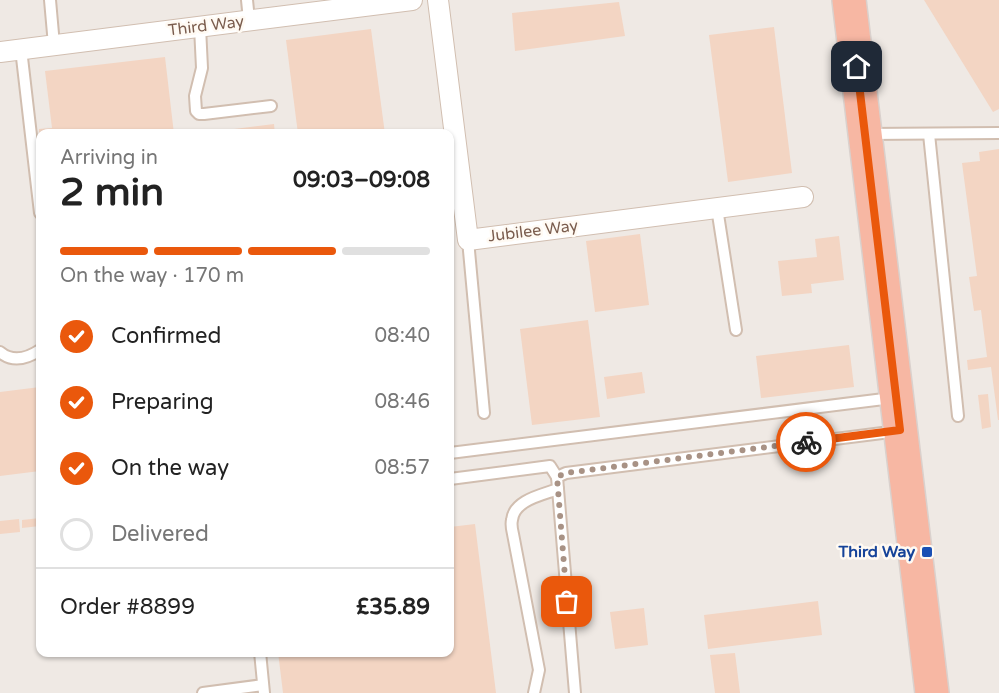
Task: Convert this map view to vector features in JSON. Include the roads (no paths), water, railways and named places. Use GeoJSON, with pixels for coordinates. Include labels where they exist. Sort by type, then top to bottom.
{"type":"FeatureCollection","features":[{"type":"Feature","properties":{"kind":"highway"},"geometry":{"type":"LineString","coordinates":[[849,0],[932,693]]}},
{"type":"Feature","properties":{"kind":"street","name":"Third Way"},"geometry":{"type":"LineString","coordinates":[[0,52],[375,2],[412,0]]}},
{"type":"Feature","properties":{"kind":"street","name":"Jubilee Way"},"geometry":{"type":"LineString","coordinates":[[438,0],[468,240],[803,197]]}},
{"type":"Feature","properties":{"kind":"lane"},"geometry":{"type":"LineString","coordinates":[[50,0],[54,45]]}},
{"type":"Feature","properties":{"kind":"lane"},"geometry":{"type":"LineString","coordinates":[[247,0],[249,20]]}},
{"type":"Feature","properties":{"kind":"lane"},"geometry":{"type":"LineString","coordinates":[[200,27],[202,68],[195,96],[196,111],[204,114],[271,106]]}},
{"type":"Feature","properties":{"kind":"lane"},"geometry":{"type":"LineString","coordinates":[[21,49],[36,178]]}},
{"type":"Feature","properties":{"kind":"lane"},"geometry":{"type":"LineString","coordinates":[[865,134],[999,133]]}},
{"type":"Feature","properties":{"kind":"lane"},"geometry":{"type":"LineString","coordinates":[[929,134],[958,416]]}},
{"type":"Feature","properties":{"kind":"lane"},"geometry":{"type":"LineString","coordinates":[[717,208],[736,330]]}},
{"type":"Feature","properties":{"kind":"lane"},"geometry":{"type":"LineString","coordinates":[[468,240],[484,413]]}},
{"type":"Feature","properties":{"kind":"lane"},"geometry":{"type":"LineString","coordinates":[[0,352],[4,356],[17,359]]}},
{"type":"Feature","properties":{"kind":"lane"},"geometry":{"type":"LineString","coordinates":[[0,361],[36,354]]}},
{"type":"Feature","properties":{"kind":"lane"},"geometry":{"type":"LineString","coordinates":[[454,452],[896,397]]}},
{"type":"Feature","properties":{"kind":"lane"},"geometry":{"type":"LineString","coordinates":[[557,477],[566,473],[900,430]]}},
{"type":"Feature","properties":{"kind":"lane"},"geometry":{"type":"LineString","coordinates":[[454,478],[550,466],[557,477],[574,693]]}},
{"type":"Feature","properties":{"kind":"lane"},"geometry":{"type":"LineString","coordinates":[[534,693],[539,670],[511,518],[519,506],[532,498],[558,489]]}},
{"type":"Feature","properties":{"kind":"lane"},"geometry":{"type":"LineString","coordinates":[[203,693],[263,689],[260,657]]}},
{"type":"Feature","properties":{"kind":"place","name":"Third Way"},"geometry":{"type":"Point","coordinates":[927,552]}}]}
